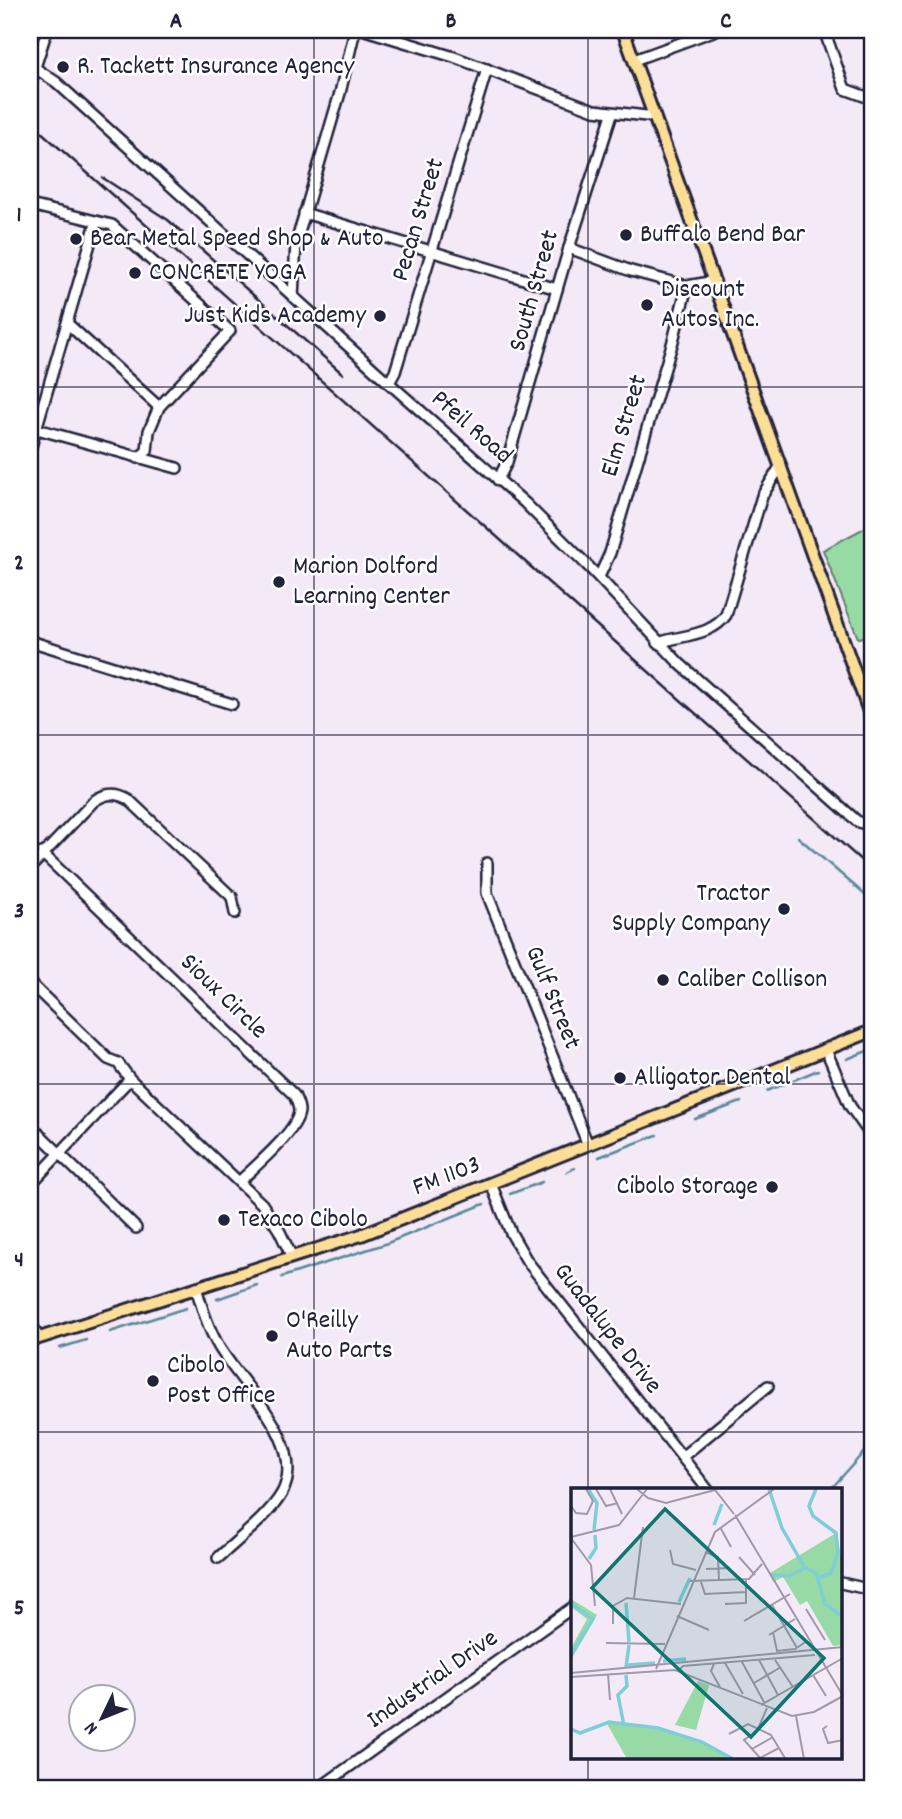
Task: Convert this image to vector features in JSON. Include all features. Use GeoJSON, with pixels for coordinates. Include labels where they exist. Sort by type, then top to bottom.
{"type":"FeatureCollection","features":[{"type":"Feature","properties":{"kind":"main road"},"geometry":{"type":"LineString","coordinates":[[623,30],[872,720]]}},
{"type":"Feature","properties":{"kind":"main road","name":"FM 1103"},"geometry":{"type":"LineString","coordinates":[[34,1340],[361,1235],[872,1031]]}},
{"type":"Feature","properties":{"kind":"street"},"geometry":{"type":"LineString","coordinates":[[30,83],[47,30]]}},
{"type":"Feature","properties":{"kind":"street"},"geometry":{"type":"LineString","coordinates":[[293,297],[296,243],[341,93],[355,30]]}},
{"type":"Feature","properties":{"kind":"street"},"geometry":{"type":"LineString","coordinates":[[365,30],[487,69],[594,110],[655,117]]}},
{"type":"Feature","properties":{"kind":"street"},"geometry":{"type":"LineString","coordinates":[[634,60],[716,30]]}},
{"type":"Feature","properties":{"kind":"street"},"geometry":{"type":"LineString","coordinates":[[824,30],[845,89],[872,99]]}},
{"type":"Feature","properties":{"kind":"street","name":"Pfeil Road"},"geometry":{"type":"LineString","coordinates":[[35,68],[56,82],[388,383],[525,503],[599,577],[659,643],[857,821],[872,827]]}},
{"type":"Feature","properties":{"kind":"street","name":"Pecan Street"},"geometry":{"type":"LineString","coordinates":[[388,383],[395,372],[487,69]]}},
{"type":"Feature","properties":{"kind":"street","name":"South Street"},"geometry":{"type":"LineString","coordinates":[[498,480],[507,462],[569,248],[612,114]]}},
{"type":"Feature","properties":{"kind":"street"},"geometry":{"type":"LineString","coordinates":[[30,205],[112,225],[230,331],[159,407],[149,430],[147,450],[138,458]]}},
{"type":"Feature","properties":{"kind":"street"},"geometry":{"type":"LineString","coordinates":[[303,213],[557,289]]}},
{"type":"Feature","properties":{"kind":"street"},"geometry":{"type":"LineString","coordinates":[[30,450],[33,428],[68,324],[96,223]]}},
{"type":"Feature","properties":{"kind":"street"},"geometry":{"type":"LineString","coordinates":[[569,248],[631,271],[687,286],[715,281]]}},
{"type":"Feature","properties":{"kind":"street","name":"Elm Street"},"geometry":{"type":"LineString","coordinates":[[599,577],[610,553],[687,286]]}},
{"type":"Feature","properties":{"kind":"street"},"geometry":{"type":"LineString","coordinates":[[68,324],[159,407]]}},
{"type":"Feature","properties":{"kind":"street"},"geometry":{"type":"LineString","coordinates":[[33,428],[177,468]]}},
{"type":"Feature","properties":{"kind":"street"},"geometry":{"type":"LineString","coordinates":[[659,643],[721,623],[726,615],[762,496],[781,466]]}},
{"type":"Feature","properties":{"kind":"street"},"geometry":{"type":"LineString","coordinates":[[30,641],[232,704]]}},
{"type":"Feature","properties":{"kind":"street"},"geometry":{"type":"LineString","coordinates":[[30,868],[94,801],[105,794],[123,796],[232,897],[235,912]]}},
{"type":"Feature","properties":{"kind":"street","name":"Sioux Circle"},"geometry":{"type":"LineString","coordinates":[[42,853],[294,1095],[299,1111],[296,1120],[286,1134],[239,1182]]}},
{"type":"Feature","properties":{"kind":"street","name":"Gulf Street"},"geometry":{"type":"LineString","coordinates":[[487,863],[487,893],[588,1145]]}},
{"type":"Feature","properties":{"kind":"street"},"geometry":{"type":"LineString","coordinates":[[30,983],[108,1059],[118,1063],[130,1079],[239,1182],[269,1214],[292,1257]]}},
{"type":"Feature","properties":{"kind":"street"},"geometry":{"type":"LineString","coordinates":[[826,1049],[850,1106],[872,1138]]}},
{"type":"Feature","properties":{"kind":"street"},"geometry":{"type":"LineString","coordinates":[[30,1185],[130,1079]]}},
{"type":"Feature","properties":{"kind":"street"},"geometry":{"type":"LineString","coordinates":[[30,1125],[136,1228]]}},
{"type":"Feature","properties":{"kind":"street","name":"Guadalupe Drive"},"geometry":{"type":"LineString","coordinates":[[491,1184],[511,1233],[527,1261],[706,1488]]}},
{"type":"Feature","properties":{"kind":"street"},"geometry":{"type":"LineString","coordinates":[[195,1287],[218,1345],[273,1424],[285,1446],[288,1461],[288,1477],[282,1493],[218,1558]]}},
{"type":"Feature","properties":{"kind":"street"},"geometry":{"type":"LineString","coordinates":[[30,1319],[34,1340]]}},
{"type":"Feature","properties":{"kind":"street"},"geometry":{"type":"LineString","coordinates":[[682,1457],[768,1386]]}},
{"type":"Feature","properties":{"kind":"street"},"geometry":{"type":"LineString","coordinates":[[842,1583],[872,1590]]}},
{"type":"Feature","properties":{"kind":"street","name":"Industrial Drive"},"geometry":{"type":"LineString","coordinates":[[318,1789],[571,1607]]}},
{"type":"Feature","properties":{"kind":"green space"},"geometry":{"type":"Polygon","coordinates":[[[872,524],[872,635],[858,638],[823,550],[872,524]]]}},
{"type":"Feature","properties":{"kind":"waterway"},"geometry":{"type":"LineString","coordinates":[[798,837],[872,901]]}},
{"type":"Feature","properties":{"kind":"waterway"},"geometry":{"type":"LineString","coordinates":[[847,1059],[872,1049]]}},
{"type":"Feature","properties":{"kind":"waterway"},"geometry":{"type":"LineString","coordinates":[[767,1091],[818,1070]]}},
{"type":"Feature","properties":{"kind":"waterway"},"geometry":{"type":"LineString","coordinates":[[695,1119],[741,1102]]}},
{"type":"Feature","properties":{"kind":"waterway"},"geometry":{"type":"LineString","coordinates":[[599,1157],[657,1135]]}},
{"type":"Feature","properties":{"kind":"waterway"},"geometry":{"type":"LineString","coordinates":[[567,1172],[575,1168]]}},
{"type":"Feature","properties":{"kind":"waterway"},"geometry":{"type":"LineString","coordinates":[[510,1194],[542,1182]]}},
{"type":"Feature","properties":{"kind":"waterway"},"geometry":{"type":"LineString","coordinates":[[282,1277],[385,1244],[484,1204]]}},
{"type":"Feature","properties":{"kind":"waterway"},"geometry":{"type":"LineString","coordinates":[[217,1299],[257,1285]]}},
{"type":"Feature","properties":{"kind":"waterway"},"geometry":{"type":"LineString","coordinates":[[110,1332],[186,1308]]}},
{"type":"Feature","properties":{"kind":"waterway"},"geometry":{"type":"LineString","coordinates":[[60,1348],[86,1340]]}},
{"type":"Feature","properties":{"kind":"waterway"},"geometry":{"type":"LineString","coordinates":[[832,1488],[872,1443]]}},
{"type":"Feature","properties":{"kind":"railway"},"geometry":{"type":"LineString","coordinates":[[30,122],[872,870]]}},
{"type":"Feature","properties":{"kind":"railway"},"geometry":{"type":"LineString","coordinates":[[103,178],[168,220],[343,374]]}},
{"type":"Feature","properties":{"kind":"place","name":"R. Tackett Insurance Agency"},"geometry":{"type":"Point","coordinates":[63,67]}},
{"type":"Feature","properties":{"kind":"place","name":"Buffalo Bend Bar"},"geometry":{"type":"Point","coordinates":[626,235]}},
{"type":"Feature","properties":{"kind":"place","name":"Bear Metal Speed Shop & Auto"},"geometry":{"type":"Point","coordinates":[76,239]}},
{"type":"Feature","properties":{"kind":"place","name":"CONCRETE YOGA"},"geometry":{"type":"Point","coordinates":[135,273]}},
{"type":"Feature","properties":{"kind":"place","name":"Discount Autos Inc."},"geometry":{"type":"Point","coordinates":[647,305]}},
{"type":"Feature","properties":{"kind":"place","name":"Just Kids Academy"},"geometry":{"type":"Point","coordinates":[380,316]}},
{"type":"Feature","properties":{"kind":"place","name":"Marion Dolford Learning Center"},"geometry":{"type":"Point","coordinates":[279,582]}},
{"type":"Feature","properties":{"kind":"place","name":"Tractor Supply Company"},"geometry":{"type":"Point","coordinates":[784,909]}},
{"type":"Feature","properties":{"kind":"place","name":"Caliber Collison"},"geometry":{"type":"Point","coordinates":[663,980]}},
{"type":"Feature","properties":{"kind":"place","name":"Alligator Dental"},"geometry":{"type":"Point","coordinates":[620,1078]}},
{"type":"Feature","properties":{"kind":"place","name":"Cibolo Storage"},"geometry":{"type":"Point","coordinates":[772,1187]}},
{"type":"Feature","properties":{"kind":"place","name":"Texaco Cibolo"},"geometry":{"type":"Point","coordinates":[224,1220]}},
{"type":"Feature","properties":{"kind":"place","name":"O'Reilly Auto Parts"},"geometry":{"type":"Point","coordinates":[272,1336]}},
{"type":"Feature","properties":{"kind":"place","name":"Cibolo Post Office"},"geometry":{"type":"Point","coordinates":[153,1381]}}]}
